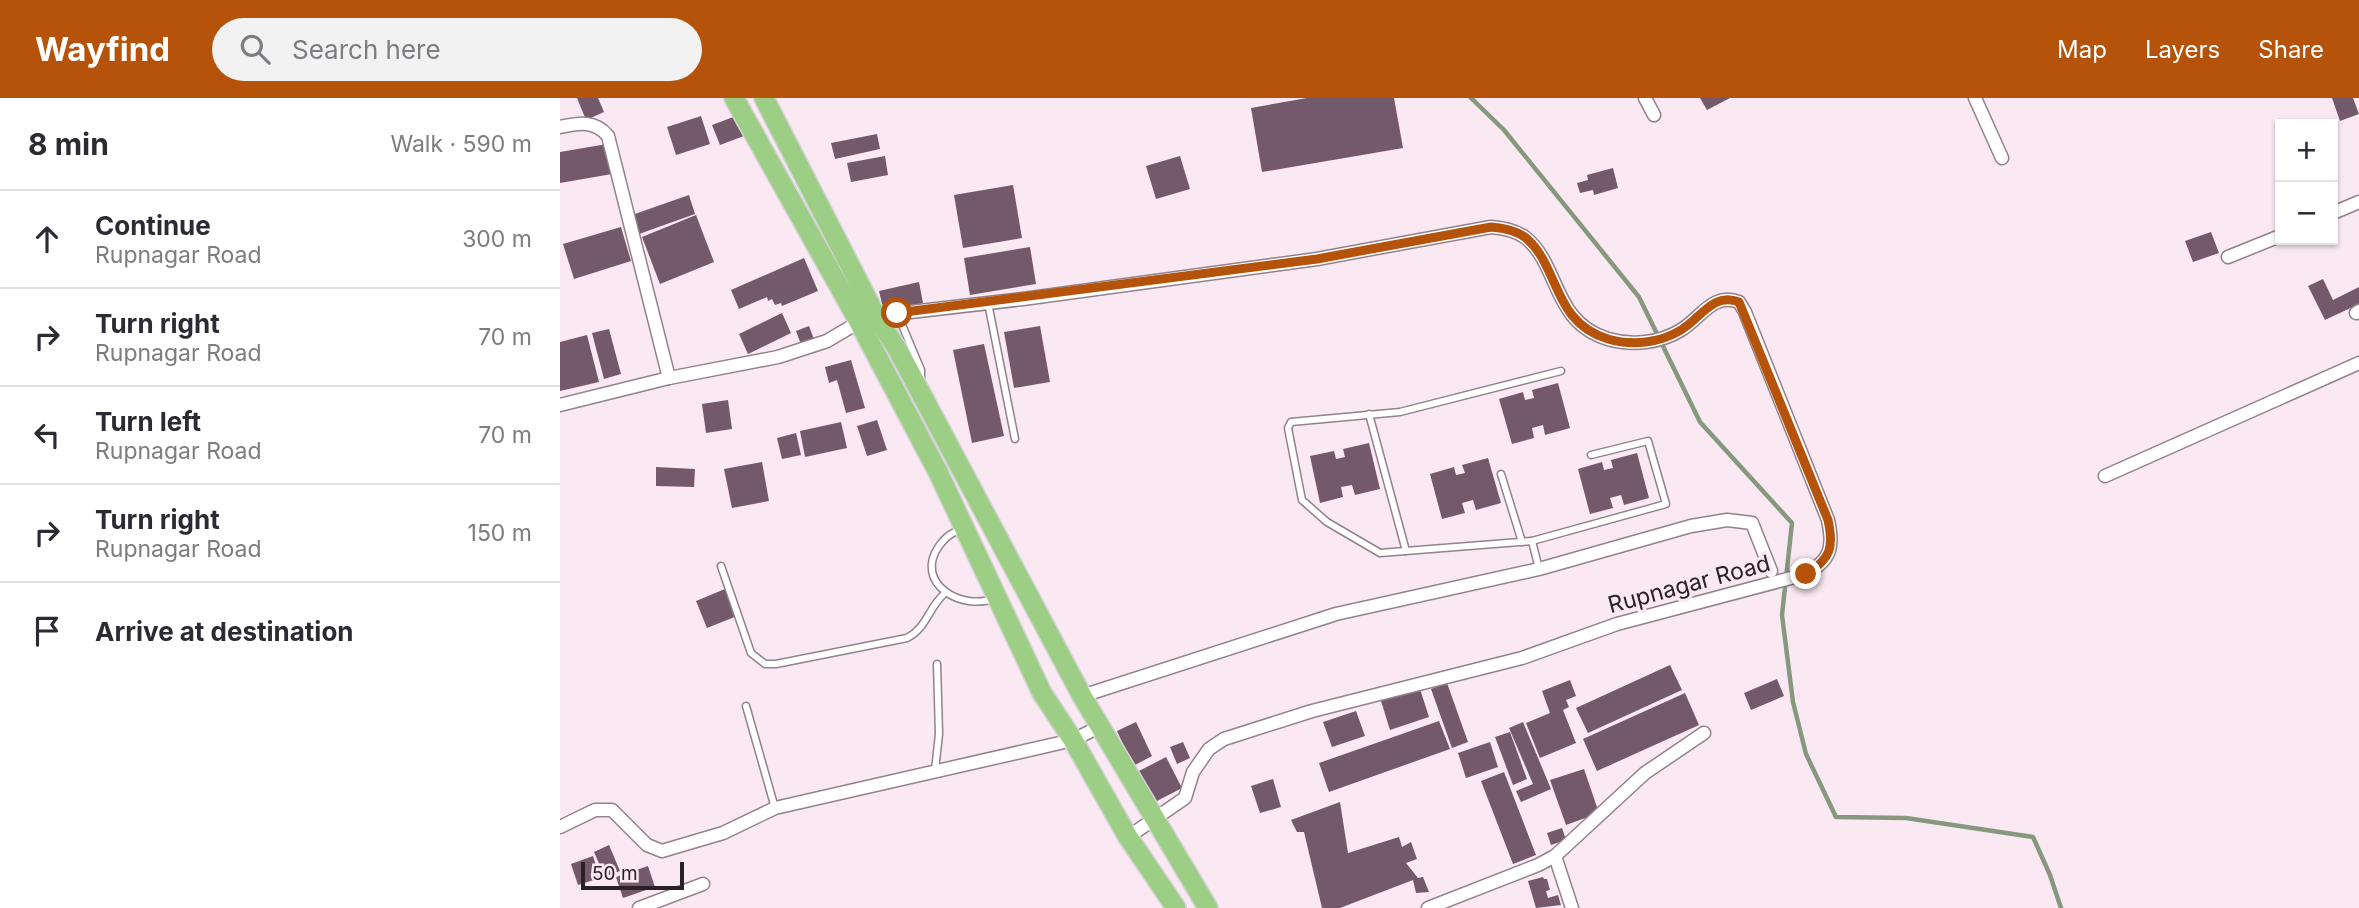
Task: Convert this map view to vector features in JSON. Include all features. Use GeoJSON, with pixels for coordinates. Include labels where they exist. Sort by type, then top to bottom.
{"type":"FeatureCollection","features":[{"type":"Feature","properties":{"kind":"main road"},"geometry":{"type":"LineString","coordinates":[[734,98],[867,319],[899,352],[1099,727],[1208,908]]}},
{"type":"Feature","properties":{"kind":"main road"},"geometry":{"type":"LineString","coordinates":[[764,98],[1042,693],[1073,740],[1128,837],[1176,908]]}},
{"type":"Feature","properties":{"kind":"street"},"geometry":{"type":"LineString","coordinates":[[1645,98],[1654,115]]}},
{"type":"Feature","properties":{"kind":"street"},"geometry":{"type":"LineString","coordinates":[[1975,98],[2003,158]]}},
{"type":"Feature","properties":{"kind":"street"},"geometry":{"type":"LineString","coordinates":[[560,127],[580,123],[592,124],[601,128],[608,136],[669,379]]}},
{"type":"Feature","properties":{"kind":"street"},"geometry":{"type":"LineString","coordinates":[[2338,212],[2359,202]]}},
{"type":"Feature","properties":{"kind":"street","name":"Rupnagar Road"},"geometry":{"type":"LineString","coordinates":[[867,319],[1317,259],[1491,227],[1509,229],[1525,237],[1537,250],[1561,300],[1579,323],[1607,338],[1631,342],[1662,338],[1681,330],[1719,300],[1729,298],[1739,302],[1745,312],[1828,520],[1832,537],[1828,554],[1820,566],[1806,574],[1795,577],[1774,576],[1617,624],[1522,658],[1312,712],[1224,739],[1209,749],[1193,772],[1185,798],[1157,820],[1128,837]]}},
{"type":"Feature","properties":{"kind":"street"},"geometry":{"type":"LineString","coordinates":[[2228,257],[2275,238]]}},
{"type":"Feature","properties":{"kind":"street"},"geometry":{"type":"LineString","coordinates":[[560,405],[778,357],[827,341],[867,319]]}},
{"type":"Feature","properties":{"kind":"street"},"geometry":{"type":"LineString","coordinates":[[2105,476],[2359,363]]}},
{"type":"Feature","properties":{"kind":"street"},"geometry":{"type":"LineString","coordinates":[[1082,696],[1336,614],[1539,569],[1691,526],[1727,520],[1752,523],[1774,576]]}},
{"type":"Feature","properties":{"kind":"street"},"geometry":{"type":"LineString","coordinates":[[560,827],[595,810],[612,810],[647,845],[662,851],[723,833],[775,808],[1073,740],[1099,727]]}},
{"type":"Feature","properties":{"kind":"street"},"geometry":{"type":"LineString","coordinates":[[1428,908],[1555,856],[1645,773],[1704,733]]}},
{"type":"Feature","properties":{"kind":"street"},"geometry":{"type":"LineString","coordinates":[[1555,856],[1572,908]]}},
{"type":"Feature","properties":{"kind":"street"},"geometry":{"type":"LineString","coordinates":[[639,908],[703,884]]}},
{"type":"Feature","properties":{"kind":"lane"},"geometry":{"type":"LineString","coordinates":[[988,303],[1014,439]]}},
{"type":"Feature","properties":{"kind":"lane"},"geometry":{"type":"LineString","coordinates":[[897,313],[921,370],[920,392]]}},
{"type":"Feature","properties":{"kind":"lane"},"geometry":{"type":"LineString","coordinates":[[1561,371],[1400,412],[1291,422],[1288,428],[1302,500],[1327,522],[1380,553],[1532,541],[1666,504],[1648,441],[1591,455]]}},
{"type":"Feature","properties":{"kind":"lane"},"geometry":{"type":"LineString","coordinates":[[1369,414],[1406,551]]}},
{"type":"Feature","properties":{"kind":"lane"},"geometry":{"type":"LineString","coordinates":[[1501,474],[1522,542]]}},
{"type":"Feature","properties":{"kind":"lane"},"geometry":{"type":"LineString","coordinates":[[955,532],[947,536],[932,559],[937,583],[945,593],[971,603],[984,603],[997,597]]}},
{"type":"Feature","properties":{"kind":"lane"},"geometry":{"type":"LineString","coordinates":[[1532,541],[1539,569]]}},
{"type":"Feature","properties":{"kind":"lane"},"geometry":{"type":"LineString","coordinates":[[721,566],[751,653],[765,664],[907,638],[923,627],[930,610],[945,593]]}},
{"type":"Feature","properties":{"kind":"lane"},"geometry":{"type":"LineString","coordinates":[[934,772],[939,734],[937,664]]}},
{"type":"Feature","properties":{"kind":"lane"},"geometry":{"type":"LineString","coordinates":[[746,706],[775,808]]}},
{"type":"Feature","properties":{"kind":"building"},"geometry":{"type":"Polygon","coordinates":[[[577,98],[598,98],[604,112],[586,120],[577,98]]]}},
{"type":"Feature","properties":{"kind":"building"},"geometry":{"type":"Polygon","coordinates":[[[1307,98],[1394,98],[1403,148],[1262,172],[1251,108],[1307,98]]]}},
{"type":"Feature","properties":{"kind":"building"},"geometry":{"type":"Polygon","coordinates":[[[1700,98],[1730,98],[1707,110],[1700,98]]]}},
{"type":"Feature","properties":{"kind":"building"},"geometry":{"type":"Polygon","coordinates":[[[2332,98],[2353,98],[2359,114],[2340,121],[2332,98]]]}},
{"type":"Feature","properties":{"kind":"building"},"geometry":{"type":"Polygon","coordinates":[[[701,116],[710,144],[676,155],[667,127],[701,116]]]}},
{"type":"Feature","properties":{"kind":"building"},"geometry":{"type":"Polygon","coordinates":[[[736,116],[744,136],[720,145],[712,125],[736,116]]]}},
{"type":"Feature","properties":{"kind":"building"},"geometry":{"type":"Polygon","coordinates":[[[877,134],[880,149],[835,159],[831,143],[877,134]]]}},
{"type":"Feature","properties":{"kind":"building"},"geometry":{"type":"Polygon","coordinates":[[[607,144],[612,174],[560,183],[560,152],[607,144]]]}},
{"type":"Feature","properties":{"kind":"building"},"geometry":{"type":"Polygon","coordinates":[[[885,156],[888,175],[851,182],[847,163],[885,156]]]}},
{"type":"Feature","properties":{"kind":"building"},"geometry":{"type":"Polygon","coordinates":[[[1180,156],[1190,189],[1156,199],[1146,166],[1180,156]]]}},
{"type":"Feature","properties":{"kind":"building"},"geometry":{"type":"Polygon","coordinates":[[[1613,168],[1618,188],[1594,195],[1593,190],[1580,193],[1577,183],[1588,180],[1587,175],[1613,168]]]}},
{"type":"Feature","properties":{"kind":"building"},"geometry":{"type":"Polygon","coordinates":[[[1013,185],[1022,238],[963,248],[954,195],[1013,185]]]}},
{"type":"Feature","properties":{"kind":"building"},"geometry":{"type":"Polygon","coordinates":[[[689,195],[695,214],[639,234],[632,215],[689,195]]]}},
{"type":"Feature","properties":{"kind":"building"},"geometry":{"type":"Polygon","coordinates":[[[696,215],[714,262],[660,284],[642,237],[696,215]]]}},
{"type":"Feature","properties":{"kind":"building"},"geometry":{"type":"Polygon","coordinates":[[[621,227],[631,261],[574,279],[563,244],[621,227]]]}},
{"type":"Feature","properties":{"kind":"building"},"geometry":{"type":"Polygon","coordinates":[[[2211,232],[2219,253],[2193,262],[2185,241],[2211,232]]]}},
{"type":"Feature","properties":{"kind":"building"},"geometry":{"type":"Polygon","coordinates":[[[1030,247],[1036,284],[970,295],[964,258],[1030,247]]]}},
{"type":"Feature","properties":{"kind":"building"},"geometry":{"type":"Polygon","coordinates":[[[804,258],[818,291],[782,306],[781,303],[775,305],[772,299],[768,301],[767,297],[739,309],[731,290],[804,258]]]}},
{"type":"Feature","properties":{"kind":"building"},"geometry":{"type":"Polygon","coordinates":[[[2323,279],[2333,300],[2359,287],[2359,304],[2325,320],[2308,286],[2323,279]]]}},
{"type":"Feature","properties":{"kind":"building"},"geometry":{"type":"Polygon","coordinates":[[[919,282],[923,303],[884,312],[879,291],[919,282]]]}},
{"type":"Feature","properties":{"kind":"building"},"geometry":{"type":"Polygon","coordinates":[[[782,313],[791,333],[748,354],[739,334],[782,313]]]}},
{"type":"Feature","properties":{"kind":"building"},"geometry":{"type":"Polygon","coordinates":[[[809,326],[815,342],[802,347],[796,331],[809,326]]]}},
{"type":"Feature","properties":{"kind":"building"},"geometry":{"type":"Polygon","coordinates":[[[1040,326],[1050,382],[1014,388],[1004,332],[1040,326]]]}},
{"type":"Feature","properties":{"kind":"building"},"geometry":{"type":"Polygon","coordinates":[[[609,329],[621,374],[604,379],[592,333],[609,329]]]}},
{"type":"Feature","properties":{"kind":"building"},"geometry":{"type":"Polygon","coordinates":[[[587,335],[599,382],[560,391],[560,342],[587,335]]]}},
{"type":"Feature","properties":{"kind":"building"},"geometry":{"type":"Polygon","coordinates":[[[984,344],[1004,436],[972,443],[953,350],[984,344]]]}},
{"type":"Feature","properties":{"kind":"building"},"geometry":{"type":"Polygon","coordinates":[[[851,360],[865,408],[846,413],[837,380],[829,383],[825,367],[851,360]]]}},
{"type":"Feature","properties":{"kind":"building"},"geometry":{"type":"Polygon","coordinates":[[[1558,383],[1570,428],[1545,435],[1543,425],[1532,428],[1534,438],[1512,444],[1499,399],[1523,392],[1525,400],[1534,398],[1532,390],[1558,383]]]}},
{"type":"Feature","properties":{"kind":"building"},"geometry":{"type":"Polygon","coordinates":[[[728,400],[732,429],[706,433],[702,404],[728,400]]]}},
{"type":"Feature","properties":{"kind":"building"},"geometry":{"type":"Polygon","coordinates":[[[877,420],[887,450],[867,456],[857,426],[877,420]]]}},
{"type":"Feature","properties":{"kind":"building"},"geometry":{"type":"Polygon","coordinates":[[[841,422],[847,448],[805,457],[800,431],[841,422]]]}},
{"type":"Feature","properties":{"kind":"building"},"geometry":{"type":"Polygon","coordinates":[[[796,433],[801,455],[782,459],[777,438],[796,433]]]}},
{"type":"Feature","properties":{"kind":"building"},"geometry":{"type":"Polygon","coordinates":[[[1369,443],[1380,489],[1355,495],[1352,485],[1341,487],[1343,497],[1320,503],[1310,456],[1334,451],[1336,459],[1345,457],[1343,449],[1369,443]]]}},
{"type":"Feature","properties":{"kind":"building"},"geometry":{"type":"Polygon","coordinates":[[[1637,453],[1649,498],[1624,505],[1621,495],[1610,498],[1613,508],[1590,514],[1578,469],[1602,462],[1604,470],[1613,468],[1611,460],[1637,453]]]}},
{"type":"Feature","properties":{"kind":"building"},"geometry":{"type":"Polygon","coordinates":[[[1488,458],[1501,503],[1476,510],[1473,500],[1462,503],[1465,513],[1442,519],[1430,474],[1454,467],[1456,475],[1465,473],[1462,465],[1488,458]]]}},
{"type":"Feature","properties":{"kind":"building"},"geometry":{"type":"Polygon","coordinates":[[[762,462],[769,501],[732,508],[724,469],[762,462]]]}},
{"type":"Feature","properties":{"kind":"building"},"geometry":{"type":"Polygon","coordinates":[[[656,467],[695,469],[694,487],[656,486],[656,467]]]}},
{"type":"Feature","properties":{"kind":"building"},"geometry":{"type":"Polygon","coordinates":[[[725,589],[737,616],[707,628],[696,601],[725,589]]]}},
{"type":"Feature","properties":{"kind":"building"},"geometry":{"type":"Polygon","coordinates":[[[1670,665],[1682,690],[1588,733],[1576,708],[1670,665]]]}},
{"type":"Feature","properties":{"kind":"building"},"geometry":{"type":"Polygon","coordinates":[[[1777,679],[1784,696],[1751,710],[1744,693],[1777,679]]]}},
{"type":"Feature","properties":{"kind":"building"},"geometry":{"type":"Polygon","coordinates":[[[1570,680],[1576,696],[1566,700],[1569,707],[1563,710],[1576,743],[1540,758],[1526,723],[1550,713],[1542,691],[1570,680]]]}},
{"type":"Feature","properties":{"kind":"building"},"geometry":{"type":"Polygon","coordinates":[[[1447,683],[1468,742],[1452,748],[1431,689],[1447,683]]]}},
{"type":"Feature","properties":{"kind":"building"},"geometry":{"type":"Polygon","coordinates":[[[1420,689],[1429,717],[1390,730],[1381,701],[1420,689]]]}},
{"type":"Feature","properties":{"kind":"building"},"geometry":{"type":"Polygon","coordinates":[[[1685,693],[1699,725],[1597,771],[1583,739],[1685,693]]]}},
{"type":"Feature","properties":{"kind":"building"},"geometry":{"type":"Polygon","coordinates":[[[1356,711],[1365,736],[1332,747],[1323,722],[1356,711]]]}},
{"type":"Feature","properties":{"kind":"building"},"geometry":{"type":"Polygon","coordinates":[[[1439,721],[1450,749],[1329,792],[1319,763],[1439,721]]]}},
{"type":"Feature","properties":{"kind":"building"},"geometry":{"type":"Polygon","coordinates":[[[1136,722],[1152,756],[1133,766],[1117,731],[1136,722]]]}},
{"type":"Feature","properties":{"kind":"building"},"geometry":{"type":"Polygon","coordinates":[[[1523,722],[1551,789],[1521,802],[1516,791],[1533,784],[1509,728],[1523,722]]]}},
{"type":"Feature","properties":{"kind":"building"},"geometry":{"type":"Polygon","coordinates":[[[1510,732],[1527,779],[1513,785],[1495,737],[1510,732]]]}},
{"type":"Feature","properties":{"kind":"building"},"geometry":{"type":"Polygon","coordinates":[[[1183,742],[1190,758],[1177,764],[1170,747],[1183,742]]]}},
{"type":"Feature","properties":{"kind":"building"},"geometry":{"type":"Polygon","coordinates":[[[1490,742],[1498,767],[1466,778],[1458,753],[1490,742]]]}},
{"type":"Feature","properties":{"kind":"building"},"geometry":{"type":"Polygon","coordinates":[[[1166,757],[1182,788],[1155,802],[1139,771],[1166,757]]]}},
{"type":"Feature","properties":{"kind":"building"},"geometry":{"type":"Polygon","coordinates":[[[1584,769],[1599,813],[1566,825],[1550,780],[1584,769]]]}},
{"type":"Feature","properties":{"kind":"building"},"geometry":{"type":"Polygon","coordinates":[[[1504,772],[1536,855],[1513,864],[1481,781],[1504,772]]]}},
{"type":"Feature","properties":{"kind":"building"},"geometry":{"type":"Polygon","coordinates":[[[1273,779],[1281,807],[1260,813],[1251,786],[1273,779]]]}},
{"type":"Feature","properties":{"kind":"building"},"geometry":{"type":"Polygon","coordinates":[[[1340,802],[1348,853],[1399,837],[1402,847],[1411,842],[1417,859],[1406,863],[1418,878],[1423,877],[1429,892],[1416,893],[1413,880],[1340,908],[1322,908],[1304,832],[1297,832],[1291,820],[1340,802]]]}},
{"type":"Feature","properties":{"kind":"building"},"geometry":{"type":"Polygon","coordinates":[[[1562,828],[1566,840],[1551,845],[1547,833],[1562,828]]]}},
{"type":"Feature","properties":{"kind":"building"},"geometry":{"type":"Polygon","coordinates":[[[609,845],[620,871],[605,877],[594,852],[609,845]]]}},
{"type":"Feature","properties":{"kind":"building"},"geometry":{"type":"Polygon","coordinates":[[[593,856],[600,878],[578,885],[571,864],[593,856]]]}},
{"type":"Feature","properties":{"kind":"building"},"geometry":{"type":"Polygon","coordinates":[[[648,866],[655,887],[623,898],[616,877],[648,866]]]}},
{"type":"Feature","properties":{"kind":"building"},"geometry":{"type":"Polygon","coordinates":[[[1543,877],[1547,879],[1550,890],[1546,891],[1548,898],[1558,895],[1561,905],[1536,908],[1528,881],[1543,877]]]}},
{"type":"Feature","properties":{"kind":"waterway"},"geometry":{"type":"LineString","coordinates":[[1471,98],[1504,130],[1639,297],[1700,422],[1792,523],[1782,615],[1793,702],[1806,754],[1836,817],[1906,818],[2033,837],[2061,908]]}},
{"type":"Feature","properties":{"kind":"route"},"geometry":{"type":"LineString","coordinates":[[897,313],[1023,299],[1317,259],[1491,227],[1509,229],[1525,237],[1537,250],[1561,300],[1579,323],[1607,338],[1631,342],[1656,341],[1681,330],[1719,300],[1729,298],[1739,302],[1828,520],[1832,537],[1828,554],[1820,566],[1806,574]]}}]}
